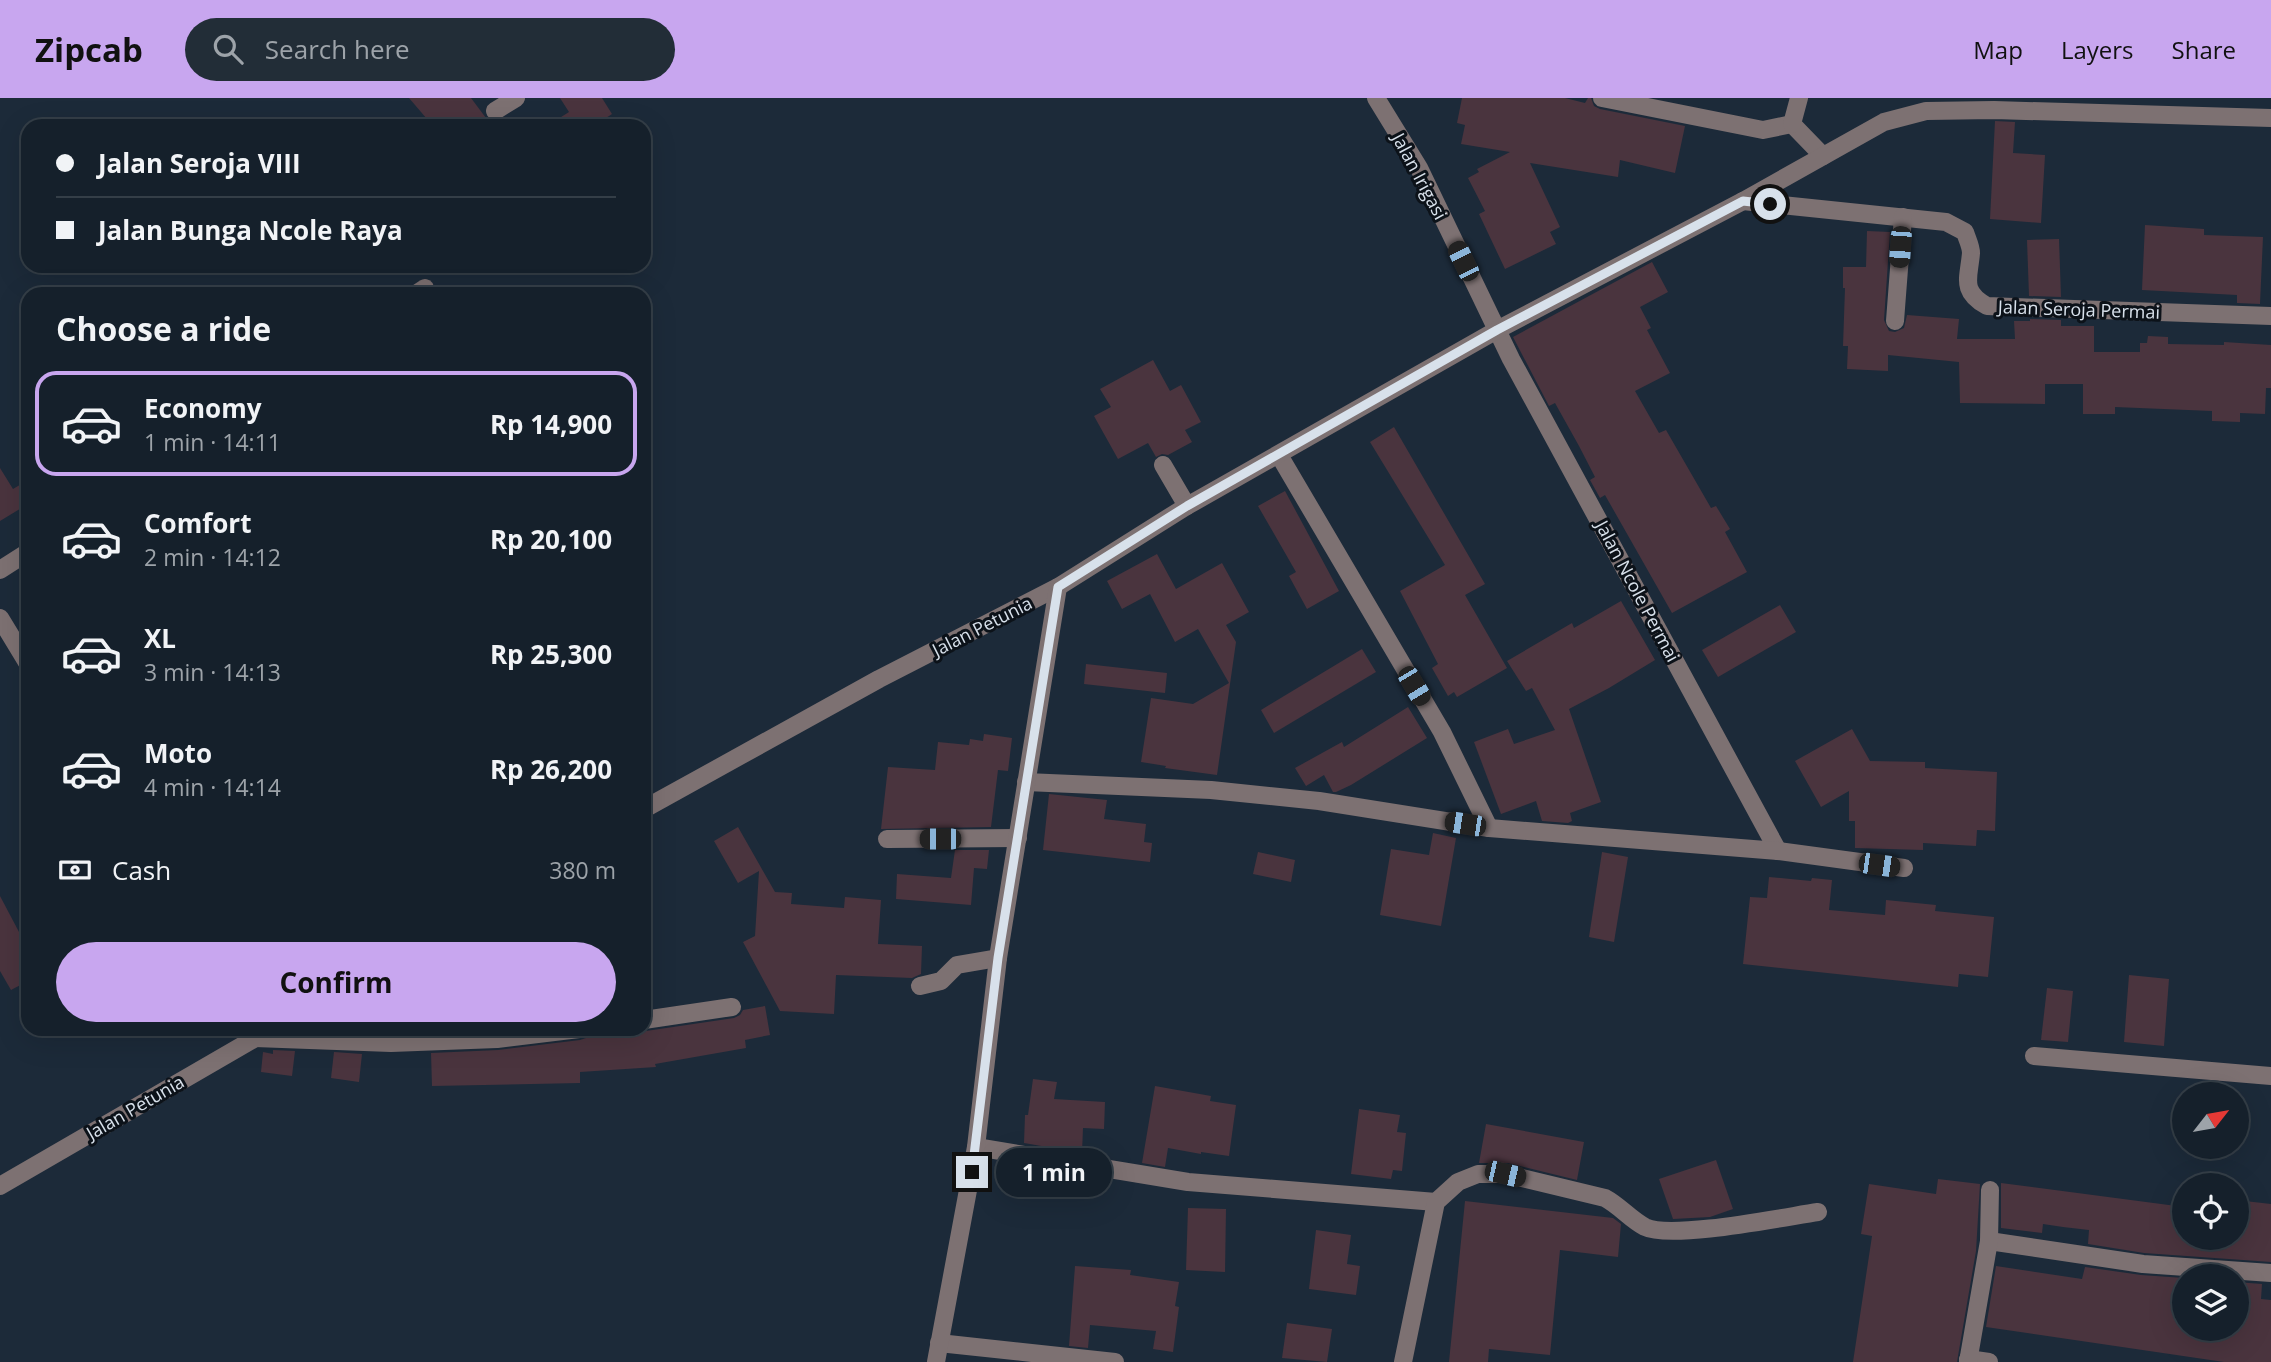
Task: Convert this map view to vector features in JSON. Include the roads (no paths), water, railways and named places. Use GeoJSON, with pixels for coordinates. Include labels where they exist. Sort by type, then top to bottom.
{"type":"FeatureCollection","features":[{"type":"Feature","properties":{"kind":"street"},"geometry":{"type":"LineString","coordinates":[[495,111],[516,98]]}},
{"type":"Feature","properties":{"kind":"street","name":"Jalan Irigasi"},"geometry":{"type":"LineString","coordinates":[[1376,98],[1419,168],[1497,330]]}},
{"type":"Feature","properties":{"kind":"street"},"geometry":{"type":"LineString","coordinates":[[1602,98],[1763,131],[1792,124]]}},
{"type":"Feature","properties":{"kind":"street"},"geometry":{"type":"LineString","coordinates":[[1792,124],[1799,98]]}},
{"type":"Feature","properties":{"kind":"street","name":"Jalan Petunia"},"geometry":{"type":"LineString","coordinates":[[651,805],[879,679],[1058,587],[1187,506],[1497,330],[1743,201],[1884,122],[1926,111],[1994,110],[2271,118]]}},
{"type":"Feature","properties":{"kind":"street"},"geometry":{"type":"LineString","coordinates":[[1792,124],[1823,156]]}},
{"type":"Feature","properties":{"kind":"street","name":"Jalan Seroja Permai"},"geometry":{"type":"LineString","coordinates":[[1743,201],[1946,222],[1965,232],[1972,251],[1967,272],[1968,283],[1975,300],[1987,306],[2271,316]]}},
{"type":"Feature","properties":{"kind":"street"},"geometry":{"type":"LineString","coordinates":[[1895,321],[1903,217]]}},
{"type":"Feature","properties":{"kind":"street","name":"Jalan Ncole Permai"},"geometry":{"type":"LineString","coordinates":[[1497,330],[1778,851]]}},
{"type":"Feature","properties":{"kind":"street"},"geometry":{"type":"LineString","coordinates":[[1279,455],[1441,732],[1489,828]]}},
{"type":"Feature","properties":{"kind":"street"},"geometry":{"type":"LineString","coordinates":[[1163,465],[1187,506]]}},
{"type":"Feature","properties":{"kind":"street"},"geometry":{"type":"LineString","coordinates":[[0,570],[21,556]]}},
{"type":"Feature","properties":{"kind":"street"},"geometry":{"type":"LineString","coordinates":[[936,1362],[976,1147],[998,958],[1058,587]]}},
{"type":"Feature","properties":{"kind":"street"},"geometry":{"type":"LineString","coordinates":[[0,618],[21,652]]}},
{"type":"Feature","properties":{"kind":"street"},"geometry":{"type":"LineString","coordinates":[[1026,782],[1211,790],[1319,801],[1489,828],[1778,851],[1904,868]]}},
{"type":"Feature","properties":{"kind":"street"},"geometry":{"type":"LineString","coordinates":[[887,839],[1018,838]]}},
{"type":"Feature","properties":{"kind":"street"},"geometry":{"type":"LineString","coordinates":[[920,986],[942,981],[957,965],[998,958]]}},
{"type":"Feature","properties":{"kind":"street"},"geometry":{"type":"LineString","coordinates":[[651,1019],[732,1007]]}},
{"type":"Feature","properties":{"kind":"street","name":"Jalan Petunia"},"geometry":{"type":"LineString","coordinates":[[0,1186],[251,1036]]}},
{"type":"Feature","properties":{"kind":"street"},"geometry":{"type":"LineString","coordinates":[[302,1036],[391,1044],[522,1036]]}},
{"type":"Feature","properties":{"kind":"street"},"geometry":{"type":"LineString","coordinates":[[2034,1056],[2271,1076]]}},
{"type":"Feature","properties":{"kind":"street"},"geometry":{"type":"LineString","coordinates":[[976,1147],[1188,1181],[1436,1202]]}},
{"type":"Feature","properties":{"kind":"street"},"geometry":{"type":"LineString","coordinates":[[1403,1362],[1436,1202],[1458,1182],[1478,1174],[1505,1174],[1605,1198],[1619,1205],[1645,1227],[1656,1231],[1674,1232],[1818,1212]]}},
{"type":"Feature","properties":{"kind":"street"},"geometry":{"type":"LineString","coordinates":[[1989,1362],[1968,1361],[1989,1241],[1990,1190]]}},
{"type":"Feature","properties":{"kind":"street"},"geometry":{"type":"LineString","coordinates":[[1989,1241],[2143,1264],[2271,1273]]}},
{"type":"Feature","properties":{"kind":"street"},"geometry":{"type":"LineString","coordinates":[[939,1343],[1115,1362]]}}]}
